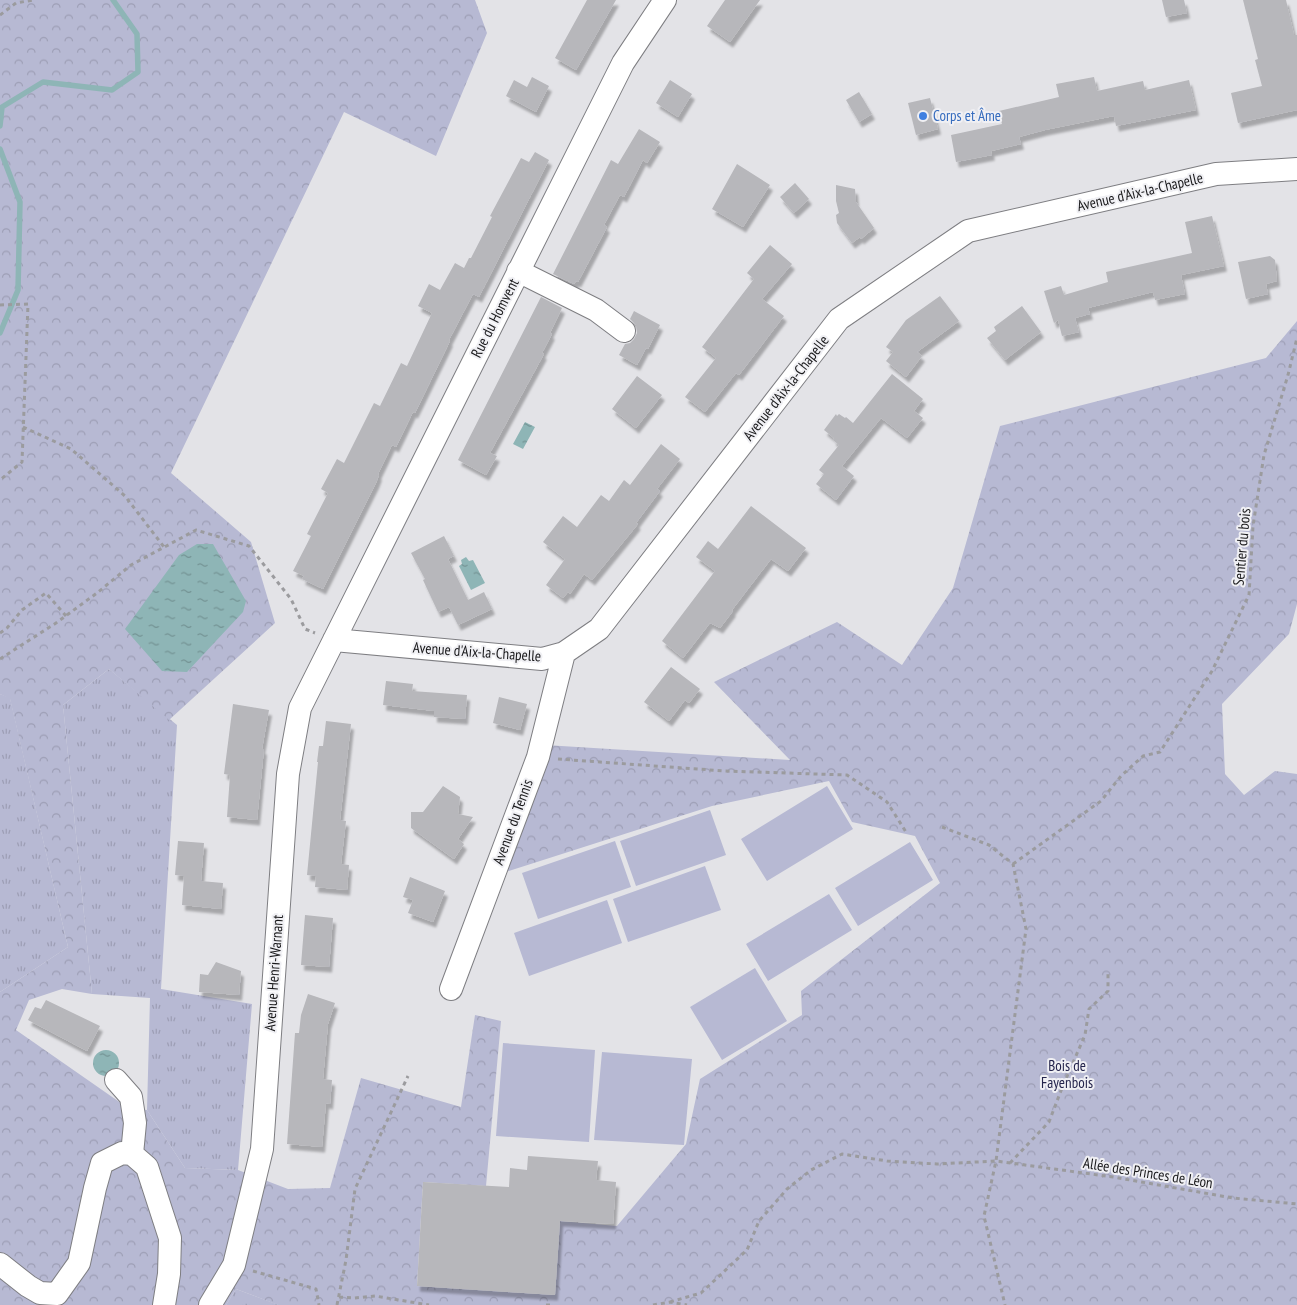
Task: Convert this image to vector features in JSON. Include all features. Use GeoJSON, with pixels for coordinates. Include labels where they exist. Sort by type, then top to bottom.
{"type":"FeatureCollection","features":[{"type":"Feature","properties":{"kind":"street","name":"Rue du Homvent"},"geometry":{"type":"LineString","coordinates":[[334,640],[623,63],[665,0]]}},
{"type":"Feature","properties":{"kind":"street","name":"Avenue d'Aix-la-Chapelle"},"geometry":{"type":"LineString","coordinates":[[334,640],[542,659],[564,652],[599,628],[840,319],[968,230],[1216,174],[1297,169]]}},
{"type":"Feature","properties":{"kind":"street"},"geometry":{"type":"LineString","coordinates":[[518,271],[596,310],[624,331]]}},
{"type":"Feature","properties":{"kind":"street","name":"Avenue Henri-Warnant"},"geometry":{"type":"LineString","coordinates":[[210,1305],[234,1265],[262,1149],[288,774],[300,708],[334,640]]}},
{"type":"Feature","properties":{"kind":"street","name":"Avenue du Tennis"},"geometry":{"type":"LineString","coordinates":[[451,989],[538,757],[564,652]]}},
{"type":"Feature","properties":{"kind":"street"},"geometry":{"type":"LineString","coordinates":[[116,1080],[131,1097],[135,1123],[132,1154]]}},
{"type":"Feature","properties":{"kind":"street"},"geometry":{"type":"LineString","coordinates":[[0,1264],[40,1293],[57,1294],[79,1263],[102,1163],[122,1153],[132,1154],[147,1167],[170,1238],[169,1274],[164,1305]]}},
{"type":"Feature","properties":{"kind":"path"},"geometry":{"type":"LineString","coordinates":[[0,15],[16,2],[33,0]]}},
{"type":"Feature","properties":{"kind":"path"},"geometry":{"type":"LineString","coordinates":[[0,305],[28,304],[22,462],[0,480]]}},
{"type":"Feature","properties":{"kind":"path","name":"Sentier du bois"},"geometry":{"type":"LineString","coordinates":[[1013,864],[1101,801],[1121,776],[1144,756],[1160,752],[1212,671],[1249,594],[1253,526],[1264,455],[1297,338]]}},
{"type":"Feature","properties":{"kind":"path"},"geometry":{"type":"LineString","coordinates":[[23,427],[71,449],[125,496],[164,547]]}},
{"type":"Feature","properties":{"kind":"path"},"geometry":{"type":"LineString","coordinates":[[0,658],[66,616],[131,565],[196,530],[249,546],[291,599],[305,629],[334,640]]}},
{"type":"Feature","properties":{"kind":"path"},"geometry":{"type":"LineString","coordinates":[[0,633],[7,628],[22,610],[46,594],[66,616]]}},
{"type":"Feature","properties":{"kind":"path"},"geometry":{"type":"LineString","coordinates":[[538,757],[725,771],[847,775],[887,802],[906,832]]}},
{"type":"Feature","properties":{"kind":"path"},"geometry":{"type":"LineString","coordinates":[[942,827],[989,845],[1013,864],[1026,930],[996,1160],[984,1216],[1005,1305]]}},
{"type":"Feature","properties":{"kind":"path"},"geometry":{"type":"LineString","coordinates":[[1010,1164],[1049,1122],[1085,1035],[1090,1009],[1108,991],[1108,972]]}},
{"type":"Feature","properties":{"kind":"path"},"geometry":{"type":"LineString","coordinates":[[337,1305],[346,1260],[355,1189],[408,1076]]}},
{"type":"Feature","properties":{"kind":"path","name":"Allée des Princes de Léon"},"geometry":{"type":"LineString","coordinates":[[670,1302],[702,1293],[746,1250],[759,1221],[786,1189],[810,1170],[842,1154],[887,1161],[937,1164],[996,1160],[1010,1164],[1113,1177],[1233,1198],[1297,1204]]}},
{"type":"Feature","properties":{"kind":"path"},"geometry":{"type":"LineString","coordinates":[[234,1265],[316,1289],[319,1305]]}},
{"type":"Feature","properties":{"kind":"path"},"geometry":{"type":"LineString","coordinates":[[339,1297],[375,1296],[429,1305]]}},
{"type":"Feature","properties":{"kind":"path"},"geometry":{"type":"LineString","coordinates":[[653,1305],[670,1302],[687,1305]]}},
{"type":"Feature","properties":{"kind":"path"},"geometry":{"type":"LineString","coordinates":[[546,1305],[552,1305]]}},
{"type":"Feature","properties":{"kind":"green space","name":"Bois de Fayenbois"},"geometry":{"type":"Polygon","coordinates":[[[0,0],[475,0],[487,33],[436,156],[344,112],[171,473],[251,542],[275,623],[169,720],[109,669],[63,705],[92,994],[62,989],[29,1000],[16,1030],[128,1108],[147,1110],[185,1168],[238,1170],[288,1189],[330,1188],[361,1078],[461,1107],[475,1015],[501,1021],[486,1186],[423,1182],[417,1286],[555,1295],[560,1221],[617,1226],[686,1144],[700,1079],[802,1015],[801,991],[940,883],[915,836],[852,822],[829,781],[712,806],[496,875],[545,745],[790,760],[714,682],[837,622],[902,665],[953,588],[1000,426],[1266,358],[1297,321],[1297,604],[1289,634],[1222,704],[1225,774],[1244,795],[1275,771],[1297,774],[1297,1305],[278,1305],[236,1289],[226,1305],[0,1305],[0,992],[68,947],[10,699],[0,694],[0,0]]]}},
{"type":"Feature","properties":{"kind":"green space"},"geometry":{"type":"Polygon","coordinates":[[[109,669],[177,725],[161,989],[252,1004],[238,1170],[185,1168],[147,1110],[150,998],[92,994],[63,705],[109,669]]]}},
{"type":"Feature","properties":{"kind":"green space"},"geometry":{"type":"Polygon","coordinates":[[[0,694],[10,698],[68,947],[0,992],[0,694]]]}},
{"type":"Feature","properties":{"kind":"green space"},"geometry":{"type":"Polygon","coordinates":[[[827,786],[853,829],[767,881],[741,839],[827,786]]]}},
{"type":"Feature","properties":{"kind":"green space"},"geometry":{"type":"Polygon","coordinates":[[[710,810],[726,855],[636,886],[620,841],[710,810]]]}},
{"type":"Feature","properties":{"kind":"green space"},"geometry":{"type":"Polygon","coordinates":[[[615,841],[631,887],[538,919],[522,873],[615,841]]]}},
{"type":"Feature","properties":{"kind":"green space"},"geometry":{"type":"Polygon","coordinates":[[[910,842],[933,880],[858,926],[835,888],[910,842]]]}},
{"type":"Feature","properties":{"kind":"green space"},"geometry":{"type":"Polygon","coordinates":[[[705,866],[721,910],[628,942],[613,899],[705,866]]]}},
{"type":"Feature","properties":{"kind":"green space"},"geometry":{"type":"Polygon","coordinates":[[[829,894],[852,930],[768,981],[746,944],[829,894]]]}},
{"type":"Feature","properties":{"kind":"green space"},"geometry":{"type":"Polygon","coordinates":[[[607,900],[622,943],[529,976],[514,933],[607,900]]]}},
{"type":"Feature","properties":{"kind":"green space"},"geometry":{"type":"Polygon","coordinates":[[[755,968],[787,1021],[722,1060],[690,1007],[755,968]]]}},
{"type":"Feature","properties":{"kind":"green space"},"geometry":{"type":"Polygon","coordinates":[[[503,1043],[595,1050],[589,1142],[496,1136],[503,1043]]]}},
{"type":"Feature","properties":{"kind":"green space"},"geometry":{"type":"Polygon","coordinates":[[[602,1052],[692,1059],[684,1145],[594,1140],[602,1052]]]}},
{"type":"Feature","properties":{"kind":"green space"},"geometry":{"type":"Polygon","coordinates":[[[236,1289],[279,1305],[226,1305],[236,1289]]]}},
{"type":"Feature","properties":{"kind":"water"},"geometry":{"type":"Polygon","coordinates":[[[525,422],[535,427],[523,449],[513,444],[525,422]]]}},
{"type":"Feature","properties":{"kind":"water"},"geometry":{"type":"Polygon","coordinates":[[[197,544],[213,544],[246,601],[243,612],[187,672],[162,671],[125,629],[179,555],[197,544]]]}},
{"type":"Feature","properties":{"kind":"water"},"geometry":{"type":"Polygon","coordinates":[[[466,557],[469,561],[473,560],[485,583],[471,590],[459,566],[462,564],[461,560],[466,557]]]}},
{"type":"Feature","properties":{"kind":"water"},"geometry":{"type":"Polygon","coordinates":[[[106,1050],[115,1054],[119,1063],[115,1072],[106,1076],[97,1072],[93,1063],[97,1054],[106,1050]]]}},
{"type":"Feature","properties":{"kind":"building"},"geometry":{"type":"Polygon","coordinates":[[[587,0],[616,0],[576,70],[555,58],[587,0]]]}},
{"type":"Feature","properties":{"kind":"building"},"geometry":{"type":"Polygon","coordinates":[[[725,0],[760,0],[730,42],[707,26],[725,0]]]}},
{"type":"Feature","properties":{"kind":"building"},"geometry":{"type":"Polygon","coordinates":[[[1162,0],[1184,0],[1187,13],[1166,17],[1162,0]]]}},
{"type":"Feature","properties":{"kind":"building"},"geometry":{"type":"Polygon","coordinates":[[[1243,0],[1286,0],[1294,35],[1297,35],[1297,110],[1238,123],[1231,93],[1262,86],[1255,60],[1258,59],[1243,0]]]}},
{"type":"Feature","properties":{"kind":"building"},"geometry":{"type":"Polygon","coordinates":[[[532,77],[549,86],[536,112],[506,96],[514,80],[527,87],[532,77]]]}},
{"type":"Feature","properties":{"kind":"building"},"geometry":{"type":"Polygon","coordinates":[[[1094,77],[1097,91],[1143,81],[1145,90],[1189,80],[1196,110],[1116,126],[1114,116],[1045,130],[1019,137],[1021,144],[991,151],[992,155],[956,162],[951,135],[1002,124],[999,111],[1059,97],[1056,84],[1094,77]]]}},
{"type":"Feature","properties":{"kind":"building"},"geometry":{"type":"Polygon","coordinates":[[[670,80],[692,94],[678,117],[656,103],[670,80]]]}},
{"type":"Feature","properties":{"kind":"building"},"geometry":{"type":"Polygon","coordinates":[[[859,92],[872,114],[859,122],[846,100],[859,92]]]}},
{"type":"Feature","properties":{"kind":"building","name":"Corps et Âme"},"geometry":{"type":"Polygon","coordinates":[[[930,98],[938,129],[916,135],[908,103],[930,98]]]}},
{"type":"Feature","properties":{"kind":"building"},"geometry":{"type":"Polygon","coordinates":[[[639,129],[660,142],[647,163],[643,160],[624,197],[620,195],[604,225],[607,227],[578,282],[576,281],[574,284],[553,274],[611,160],[618,164],[639,129]]]}},
{"type":"Feature","properties":{"kind":"building"},"geometry":{"type":"Polygon","coordinates":[[[535,152],[549,160],[479,297],[473,294],[415,413],[413,412],[396,447],[392,445],[378,474],[376,483],[323,589],[302,579],[304,576],[293,571],[311,536],[307,534],[328,493],[321,489],[337,459],[344,463],[374,403],[380,406],[401,363],[407,366],[432,313],[418,306],[429,284],[440,290],[455,263],[464,268],[469,258],[471,258],[492,217],[490,216],[521,158],[529,162],[535,152]]]}},
{"type":"Feature","properties":{"kind":"building"},"geometry":{"type":"Polygon","coordinates":[[[737,164],[770,185],[743,227],[712,209],[737,164]]]}},
{"type":"Feature","properties":{"kind":"building"},"geometry":{"type":"Polygon","coordinates":[[[795,183],[809,199],[794,213],[780,197],[795,183]]]}},
{"type":"Feature","properties":{"kind":"building"},"geometry":{"type":"Polygon","coordinates":[[[836,185],[855,189],[856,202],[874,228],[861,239],[860,237],[852,243],[837,223],[836,215],[839,213],[836,201],[836,185]]]}},
{"type":"Feature","properties":{"kind":"building"},"geometry":{"type":"Polygon","coordinates":[[[1212,216],[1224,266],[1181,275],[1185,294],[1155,300],[1153,292],[1088,308],[1090,314],[1075,318],[1079,332],[1062,336],[1058,320],[1054,323],[1044,291],[1061,286],[1064,295],[1108,282],[1106,272],[1192,253],[1185,222],[1212,216]]]}},
{"type":"Feature","properties":{"kind":"building"},"geometry":{"type":"Polygon","coordinates":[[[770,245],[792,264],[762,299],[784,316],[739,375],[736,373],[705,412],[685,397],[716,358],[702,347],[754,279],[747,273],[770,245]]]}},
{"type":"Feature","properties":{"kind":"building"},"geometry":{"type":"Polygon","coordinates":[[[1270,256],[1275,260],[1277,281],[1266,284],[1268,294],[1246,299],[1238,262],[1270,256]]]}},
{"type":"Feature","properties":{"kind":"building"},"geometry":{"type":"Polygon","coordinates":[[[940,296],[959,321],[917,352],[922,356],[906,377],[886,361],[893,352],[886,347],[906,320],[940,296]]]}},
{"type":"Feature","properties":{"kind":"building"},"geometry":{"type":"Polygon","coordinates":[[[541,297],[562,308],[542,353],[544,354],[490,453],[497,456],[486,475],[458,460],[541,297]]]}},
{"type":"Feature","properties":{"kind":"building"},"geometry":{"type":"Polygon","coordinates":[[[1022,306],[1041,332],[1005,360],[987,338],[996,331],[994,327],[1022,306]]]}},
{"type":"Feature","properties":{"kind":"building"},"geometry":{"type":"Polygon","coordinates":[[[634,311],[660,325],[648,349],[646,348],[637,365],[619,355],[625,344],[630,343],[637,333],[636,325],[630,319],[634,311]]]}},
{"type":"Feature","properties":{"kind":"building"},"geometry":{"type":"Polygon","coordinates":[[[892,374],[923,399],[914,411],[923,418],[907,438],[881,418],[842,466],[854,476],[836,500],[816,484],[824,474],[819,470],[839,445],[824,430],[836,414],[837,416],[839,414],[846,417],[853,423],[892,374]]]}},
{"type":"Feature","properties":{"kind":"building"},"geometry":{"type":"Polygon","coordinates":[[[637,376],[662,395],[636,428],[612,409],[637,376]]]}},
{"type":"Feature","properties":{"kind":"building"},"geometry":{"type":"Polygon","coordinates":[[[661,444],[680,459],[657,489],[660,491],[636,523],[638,524],[592,580],[584,574],[570,594],[568,592],[563,598],[546,585],[565,559],[543,542],[563,516],[577,527],[601,495],[609,501],[624,480],[630,485],[661,444]]]}},
{"type":"Feature","properties":{"kind":"building"},"geometry":{"type":"Polygon","coordinates":[[[751,506],[806,548],[788,571],[771,559],[720,628],[710,623],[683,658],[662,641],[715,571],[696,557],[708,541],[718,549],[751,506]]]}},
{"type":"Feature","properties":{"kind":"building"},"geometry":{"type":"Polygon","coordinates":[[[444,536],[454,556],[448,559],[468,600],[484,592],[492,609],[458,625],[449,607],[438,612],[423,580],[425,579],[411,553],[444,536]]]}},
{"type":"Feature","properties":{"kind":"building"},"geometry":{"type":"Polygon","coordinates":[[[671,667],[700,689],[689,703],[685,700],[669,721],[644,702],[671,667]]]}},
{"type":"Feature","properties":{"kind":"building"},"geometry":{"type":"Polygon","coordinates":[[[386,681],[413,684],[412,691],[467,695],[465,719],[434,717],[434,711],[383,705],[386,681]]]}},
{"type":"Feature","properties":{"kind":"building"},"geometry":{"type":"Polygon","coordinates":[[[499,697],[527,704],[520,730],[493,723],[499,697]]]}},
{"type":"Feature","properties":{"kind":"building"},"geometry":{"type":"Polygon","coordinates":[[[233,704],[269,710],[262,749],[264,749],[257,820],[227,817],[230,775],[224,774],[233,704]]]}},
{"type":"Feature","properties":{"kind":"building"},"geometry":{"type":"Polygon","coordinates":[[[326,721],[351,724],[340,820],[346,821],[341,864],[349,865],[347,890],[315,887],[316,876],[307,875],[317,762],[319,746],[323,746],[326,721]]]}},
{"type":"Feature","properties":{"kind":"building"},"geometry":{"type":"Polygon","coordinates":[[[443,786],[460,797],[458,814],[473,817],[458,839],[464,844],[454,859],[411,828],[411,812],[423,812],[443,786]]]}},
{"type":"Feature","properties":{"kind":"building"},"geometry":{"type":"Polygon","coordinates":[[[178,841],[204,843],[201,881],[223,883],[221,909],[182,905],[184,876],[175,875],[178,841]]]}},
{"type":"Feature","properties":{"kind":"building"},"geometry":{"type":"Polygon","coordinates":[[[410,877],[445,891],[433,922],[408,913],[413,900],[403,897],[410,877]]]}},
{"type":"Feature","properties":{"kind":"building"},"geometry":{"type":"Polygon","coordinates":[[[305,915],[333,918],[329,967],[301,965],[305,915]]]}},
{"type":"Feature","properties":{"kind":"building"},"geometry":{"type":"Polygon","coordinates":[[[216,962],[241,971],[239,995],[199,992],[200,974],[208,975],[216,962]]]}},
{"type":"Feature","properties":{"kind":"building"},"geometry":{"type":"Polygon","coordinates":[[[308,994],[335,1003],[328,1024],[323,1079],[332,1080],[330,1104],[326,1103],[322,1147],[287,1144],[295,1033],[299,1033],[301,1015],[308,994]]]}},
{"type":"Feature","properties":{"kind":"building"},"geometry":{"type":"Polygon","coordinates":[[[46,1000],[100,1026],[87,1051],[28,1020],[35,1007],[41,1009],[46,1000]]]}},
{"type":"Feature","properties":{"kind":"building"},"geometry":{"type":"Polygon","coordinates":[[[528,1156],[598,1161],[596,1180],[616,1182],[613,1224],[560,1221],[555,1295],[417,1286],[423,1182],[509,1187],[510,1168],[527,1170],[528,1156]]]}},
{"type":"Feature","properties":{"kind":"waterway"},"geometry":{"type":"LineString","coordinates":[[0,126],[2,107],[43,82],[112,90],[138,72],[137,34],[113,0]]}},
{"type":"Feature","properties":{"kind":"waterway"},"geometry":{"type":"LineString","coordinates":[[0,149],[20,202],[18,290],[0,333]]}},
{"type":"Feature","properties":{"kind":"place","name":"Corps et Âme"},"geometry":{"type":"Point","coordinates":[923,116]}}]}
